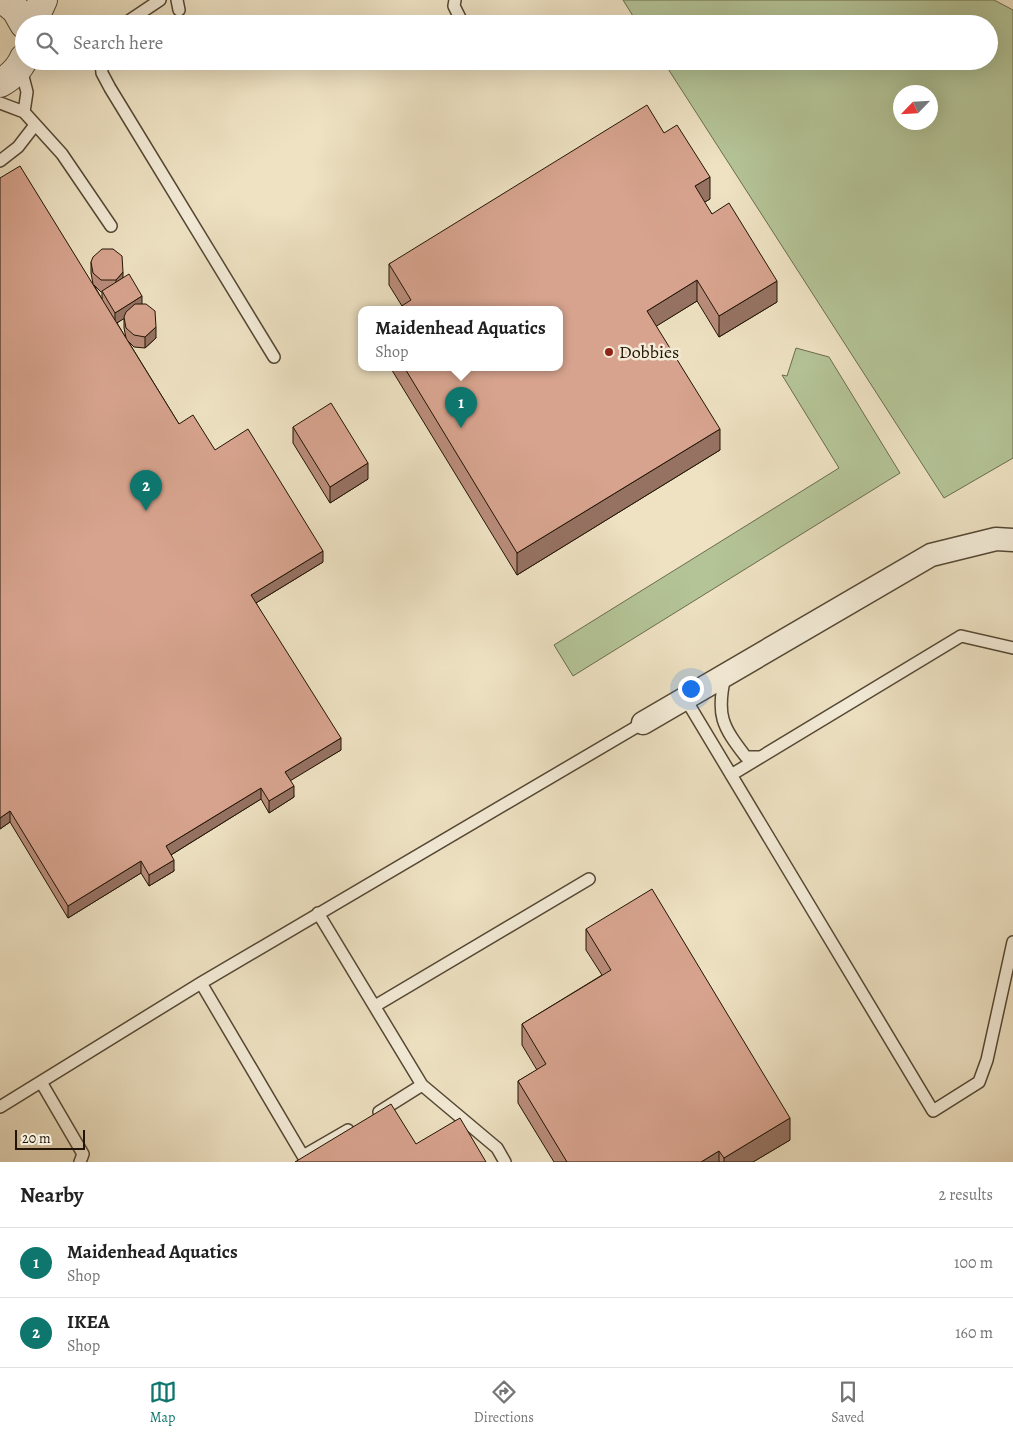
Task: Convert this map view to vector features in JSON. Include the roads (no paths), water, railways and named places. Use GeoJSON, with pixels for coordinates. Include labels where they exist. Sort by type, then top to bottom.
{"type":"FeatureCollection","features":[{"type":"Feature","properties":{"kind":"street"},"geometry":{"type":"LineString","coordinates":[[4,0],[19,15]]}},
{"type":"Feature","properties":{"kind":"street"},"geometry":{"type":"LineString","coordinates":[[36,15],[43,0]]}},
{"type":"Feature","properties":{"kind":"street"},"geometry":{"type":"LineString","coordinates":[[643,723],[931,555],[996,538],[1013,540]]}},
{"type":"Feature","properties":{"kind":"lane"},"geometry":{"type":"LineString","coordinates":[[138,15],[160,0]]}},
{"type":"Feature","properties":{"kind":"lane"},"geometry":{"type":"LineString","coordinates":[[454,0],[454,6],[458,15]]}},
{"type":"Feature","properties":{"kind":"lane"},"geometry":{"type":"LineString","coordinates":[[16,70],[27,92],[24,112]]}},
{"type":"Feature","properties":{"kind":"lane"},"geometry":{"type":"LineString","coordinates":[[102,70],[110,88],[274,357]]}},
{"type":"Feature","properties":{"kind":"lane"},"geometry":{"type":"LineString","coordinates":[[0,103],[24,112],[62,154],[111,226]]}},
{"type":"Feature","properties":{"kind":"lane"},"geometry":{"type":"LineString","coordinates":[[0,161],[18,147],[35,125]]}},
{"type":"Feature","properties":{"kind":"lane"},"geometry":{"type":"LineString","coordinates":[[731,775],[962,636],[1013,648]]}},
{"type":"Feature","properties":{"kind":"lane"},"geometry":{"type":"LineString","coordinates":[[725,675],[720,696],[720,714],[732,739],[746,757],[760,757]]}},
{"type":"Feature","properties":{"kind":"lane"},"geometry":{"type":"LineString","coordinates":[[685,698],[933,1111],[979,1082],[987,1060],[1013,942]]}},
{"type":"Feature","properties":{"kind":"lane"},"geometry":{"type":"LineString","coordinates":[[0,1107],[200,983],[643,723]]}},
{"type":"Feature","properties":{"kind":"lane"},"geometry":{"type":"LineString","coordinates":[[375,1006],[589,879]]}},
{"type":"Feature","properties":{"kind":"lane"},"geometry":{"type":"LineString","coordinates":[[318,914],[422,1085],[497,1148],[505,1162]]}},
{"type":"Feature","properties":{"kind":"lane"},"geometry":{"type":"LineString","coordinates":[[200,983],[298,1159],[422,1085]]}},
{"type":"Feature","properties":{"kind":"lane"},"geometry":{"type":"LineString","coordinates":[[41,1082],[83,1159]]}},
{"type":"Feature","properties":{"kind":"place","name":"Dobbies"},"geometry":{"type":"Point","coordinates":[609,352]}},
{"type":"Feature","properties":{"kind":"place","name":"Maidenhead Aquatics"},"geometry":{"type":"Point","coordinates":[461,428]}},
{"type":"Feature","properties":{"kind":"place","name":"IKEA"},"geometry":{"type":"Point","coordinates":[146,511]}}]}
